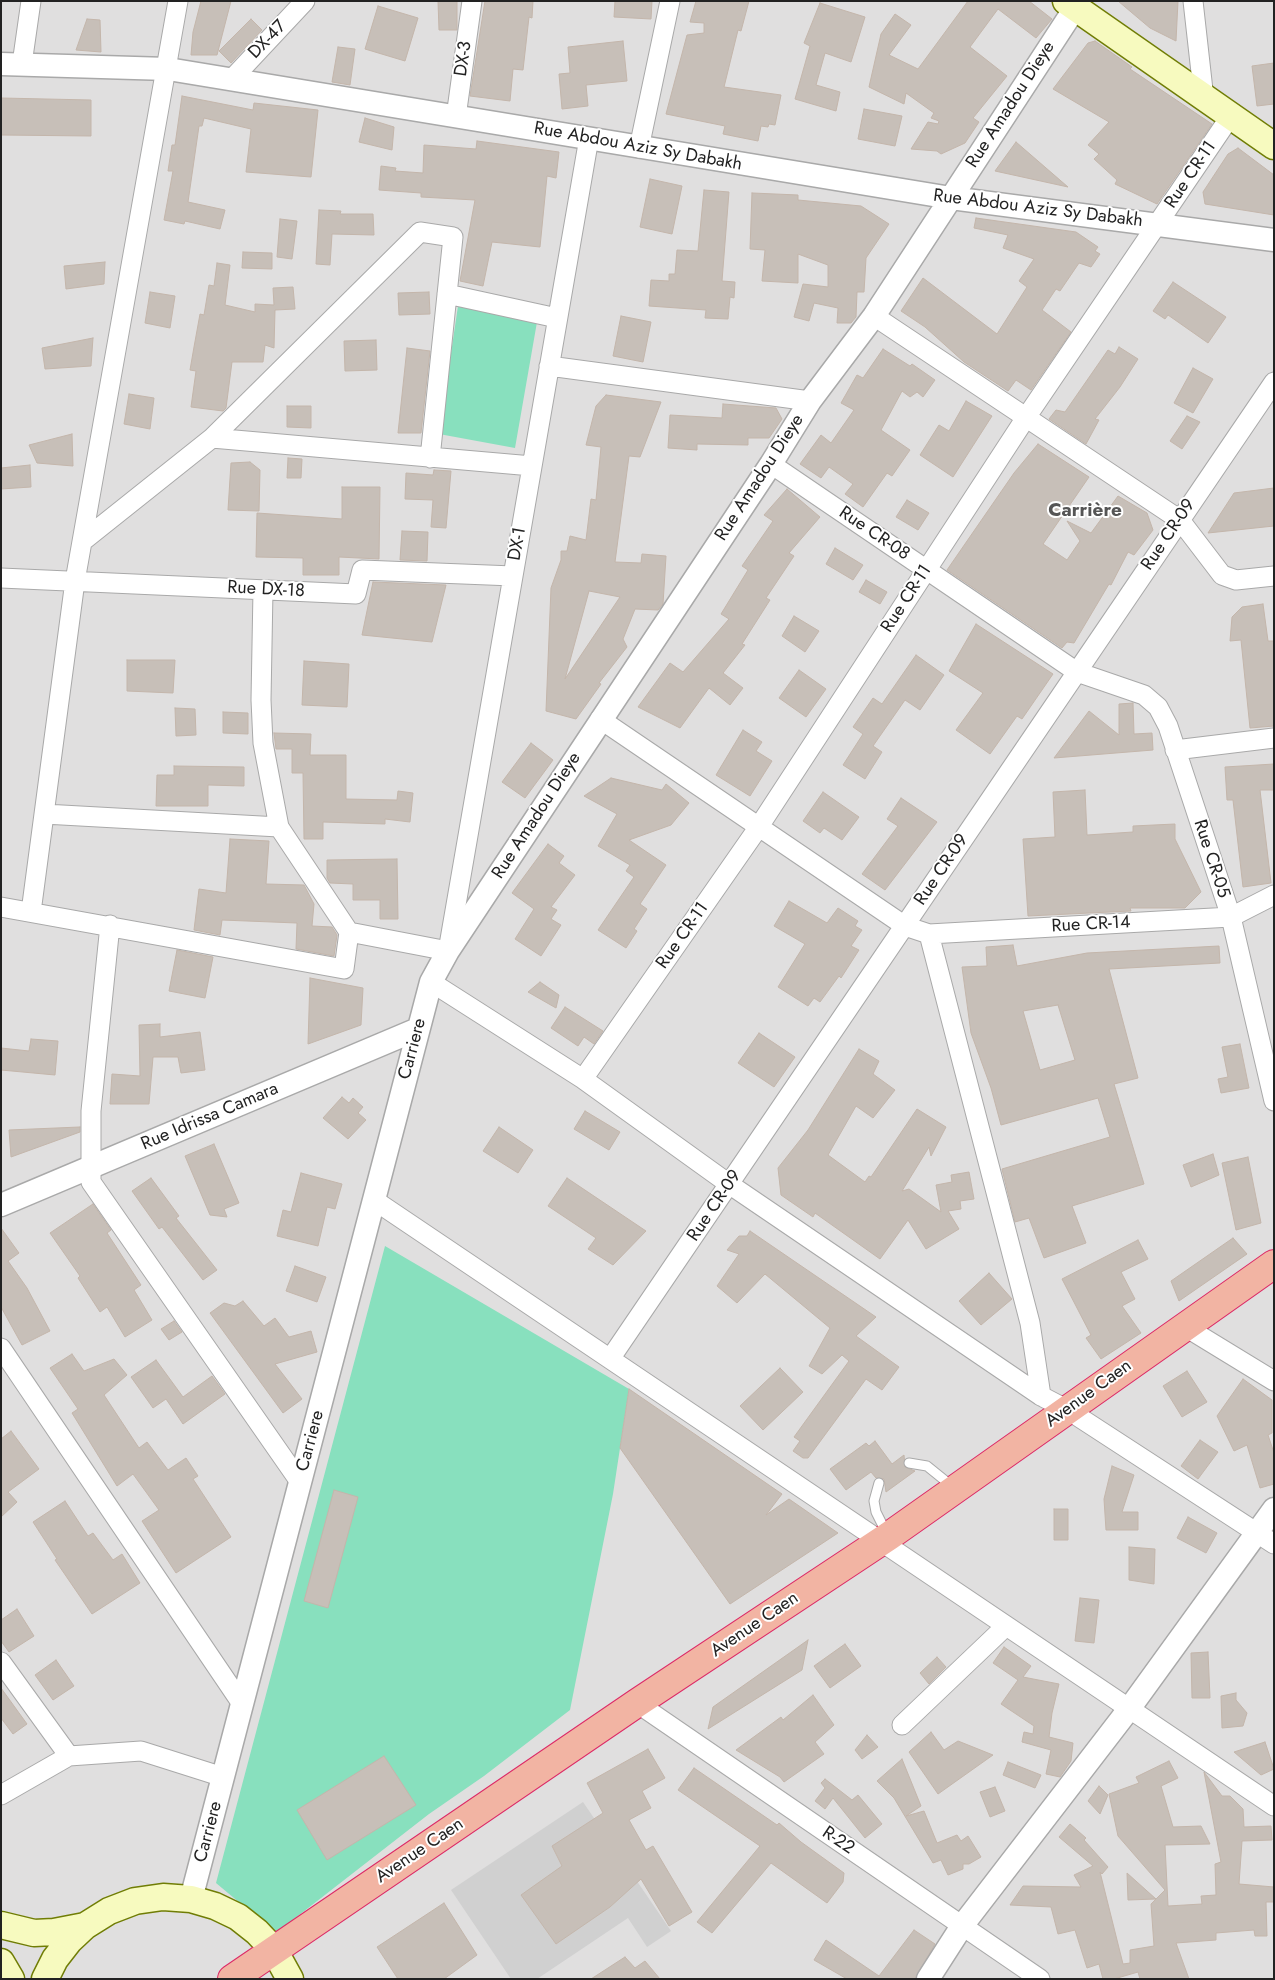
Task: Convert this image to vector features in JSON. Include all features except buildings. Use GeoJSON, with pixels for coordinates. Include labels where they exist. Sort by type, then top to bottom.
{"type":"FeatureCollection","features":[{"type":"Feature","properties":{"kind":"highway","name":"Avenue Caen"},"geometry":{"type":"LineString","coordinates":[[232,1979],[637,1703],[885,1539],[1274,1264]]}},
{"type":"Feature","properties":{"kind":"main road"},"geometry":{"type":"LineString","coordinates":[[1070,4],[1274,146]]}},
{"type":"Feature","properties":{"kind":"main road"},"geometry":{"type":"LineString","coordinates":[[45,1979],[55,1959],[68,1941],[85,1926],[109,1910],[135,1901],[163,1897],[192,1899],[216,1906],[238,1917],[257,1932],[274,1950],[290,1979]]}},
{"type":"Feature","properties":{"kind":"main road"},"geometry":{"type":"LineString","coordinates":[[1,1925],[34,1933],[54,1932],[85,1926]]}},
{"type":"Feature","properties":{"kind":"main road"},"geometry":{"type":"LineString","coordinates":[[1,1962],[11,1979]]}},
{"type":"Feature","properties":{"kind":"street"},"geometry":{"type":"LineString","coordinates":[[12,64],[31,1]]}},
{"type":"Feature","properties":{"kind":"street"},"geometry":{"type":"LineString","coordinates":[[31,912],[75,581],[84,540],[168,69],[178,1]]}},
{"type":"Feature","properties":{"kind":"street","name":"DX-47"},"geometry":{"type":"LineString","coordinates":[[231,80],[305,1]]}},
{"type":"Feature","properties":{"kind":"street","name":"DX-3"},"geometry":{"type":"LineString","coordinates":[[456,116],[472,1]]}},
{"type":"Feature","properties":{"kind":"street"},"geometry":{"type":"LineString","coordinates":[[639,148],[670,1]]}},
{"type":"Feature","properties":{"kind":"street"},"geometry":{"type":"LineString","coordinates":[[1193,1],[1204,99]]}},
{"type":"Feature","properties":{"kind":"street","name":"Rue Amadou Dieye"},"geometry":{"type":"LineString","coordinates":[[430,982],[448,951],[771,464],[810,401],[874,316],[951,198],[1070,4]]}},
{"type":"Feature","properties":{"kind":"street","name":"Rue Abdou Aziz Sy Dabakh"},"geometry":{"type":"LineString","coordinates":[[12,64],[168,69],[951,198],[1274,240]]}},
{"type":"Feature","properties":{"kind":"street","name":"Rue CR-11"},"geometry":{"type":"LineString","coordinates":[[583,1079],[758,828],[1025,419],[1230,117]]}},
{"type":"Feature","properties":{"kind":"street","name":"DX-1"},"geometry":{"type":"LineString","coordinates":[[448,951],[589,138]]}},
{"type":"Feature","properties":{"kind":"street"},"geometry":{"type":"LineString","coordinates":[[84,540],[212,438],[420,232],[453,237],[430,458]]}},
{"type":"Feature","properties":{"kind":"street"},"geometry":{"type":"LineString","coordinates":[[447,294],[557,318]]}},
{"type":"Feature","properties":{"kind":"street"},"geometry":{"type":"LineString","coordinates":[[874,316],[1025,419],[1180,520],[1222,575],[1236,580],[1274,576]]}},
{"type":"Feature","properties":{"kind":"street"},"geometry":{"type":"LineString","coordinates":[[549,366],[810,401]]}},
{"type":"Feature","properties":{"kind":"street","name":"Rue CR-09"},"geometry":{"type":"LineString","coordinates":[[610,1359],[1274,382]]}},
{"type":"Feature","properties":{"kind":"street"},"geometry":{"type":"LineString","coordinates":[[212,438],[532,466]]}},
{"type":"Feature","properties":{"kind":"street","name":"Rue CR-08"},"geometry":{"type":"LineString","coordinates":[[771,464],[1077,672]]}},
{"type":"Feature","properties":{"kind":"street","name":"Rue DX-18"},"geometry":{"type":"LineString","coordinates":[[1,578],[356,594],[362,570],[513,576]]}},
{"type":"Feature","properties":{"kind":"street"},"geometry":{"type":"LineString","coordinates":[[1,907],[344,968],[349,932],[279,827],[263,743],[261,700],[263,590]]}},
{"type":"Feature","properties":{"kind":"street","name":"Rue CR-05"},"geometry":{"type":"LineString","coordinates":[[1077,672],[1144,695],[1158,707],[1168,726],[1231,917],[1274,1101]]}},
{"type":"Feature","properties":{"kind":"street","name":"Rue CR-14"},"geometry":{"type":"LineString","coordinates":[[600,720],[905,926],[929,934],[1231,917],[1274,896]]}},
{"type":"Feature","properties":{"kind":"street"},"geometry":{"type":"LineString","coordinates":[[1175,750],[1274,738]]}},
{"type":"Feature","properties":{"kind":"street"},"geometry":{"type":"LineString","coordinates":[[44,814],[279,827]]}},
{"type":"Feature","properties":{"kind":"street"},"geometry":{"type":"LineString","coordinates":[[110,925],[91,1111],[91,1182],[300,1482]]}},
{"type":"Feature","properties":{"kind":"street"},"geometry":{"type":"LineString","coordinates":[[349,932],[448,951]]}},
{"type":"Feature","properties":{"kind":"street"},"geometry":{"type":"LineString","coordinates":[[929,934],[1030,1323],[1041,1396]]}},
{"type":"Feature","properties":{"kind":"street"},"geometry":{"type":"LineString","coordinates":[[430,982],[583,1079],[729,1184],[1041,1396],[1068,1410],[1265,1538]]}},
{"type":"Feature","properties":{"kind":"street","name":"Carriere"},"geometry":{"type":"LineString","coordinates":[[192,1899],[430,982]]}},
{"type":"Feature","properties":{"kind":"street","name":"Rue Idrissa Camara"},"geometry":{"type":"LineString","coordinates":[[1,1205],[418,1029]]}},
{"type":"Feature","properties":{"kind":"street"},"geometry":{"type":"LineString","coordinates":[[374,1200],[610,1359],[885,1539],[1006,1626],[1274,1806]]}},
{"type":"Feature","properties":{"kind":"street"},"geometry":{"type":"LineString","coordinates":[[1184,1326],[1274,1380]]}},
{"type":"Feature","properties":{"kind":"street"},"geometry":{"type":"LineString","coordinates":[[1,1348],[242,1704]]}},
{"type":"Feature","properties":{"kind":"street"},"geometry":{"type":"LineString","coordinates":[[928,1979],[962,1926],[1129,1709],[1265,1538],[1274,1509]]}},
{"type":"Feature","properties":{"kind":"street"},"geometry":{"type":"LineString","coordinates":[[902,1725],[1006,1626]]}},
{"type":"Feature","properties":{"kind":"street"},"geometry":{"type":"LineString","coordinates":[[1,1662],[69,1756]]}},
{"type":"Feature","properties":{"kind":"street","name":"R-22"},"geometry":{"type":"LineString","coordinates":[[637,1703],[1040,1979]]}},
{"type":"Feature","properties":{"kind":"street"},"geometry":{"type":"LineString","coordinates":[[1,1796],[69,1756],[141,1751],[223,1777]]}},
{"type":"Feature","properties":{"kind":"lane"},"geometry":{"type":"LineString","coordinates":[[909,1463],[927,1466],[955,1489]]}},
{"type":"Feature","properties":{"kind":"lane"},"geometry":{"type":"LineString","coordinates":[[879,1483],[874,1501],[885,1539]]}},
{"type":"Feature","properties":{"kind":"shaded area"},"geometry":{"type":"Polygon","coordinates":[[[1,1],[1274,1],[1274,1979],[1,1979],[1,1]]]}},
{"type":"Feature","properties":{"kind":"shaded area"},"geometry":{"type":"Polygon","coordinates":[[[583,1802],[671,1931],[647,1947],[628,1918],[537,1979],[511,1979],[451,1890],[583,1802]]]}},
{"type":"Feature","properties":{"kind":"green space"},"geometry":{"type":"Polygon","coordinates":[[[458,306],[537,322],[515,448],[439,434],[458,306]]]}},
{"type":"Feature","properties":{"kind":"green space"},"geometry":{"type":"Polygon","coordinates":[[[385,1246],[629,1389],[613,1494],[570,1710],[484,1776],[429,1814],[276,1933],[216,1883],[385,1246]]]}},
{"type":"Feature","properties":{"kind":"district","name":"Carrière"},"geometry":{"type":"Point","coordinates":[1085,511]}}]}
